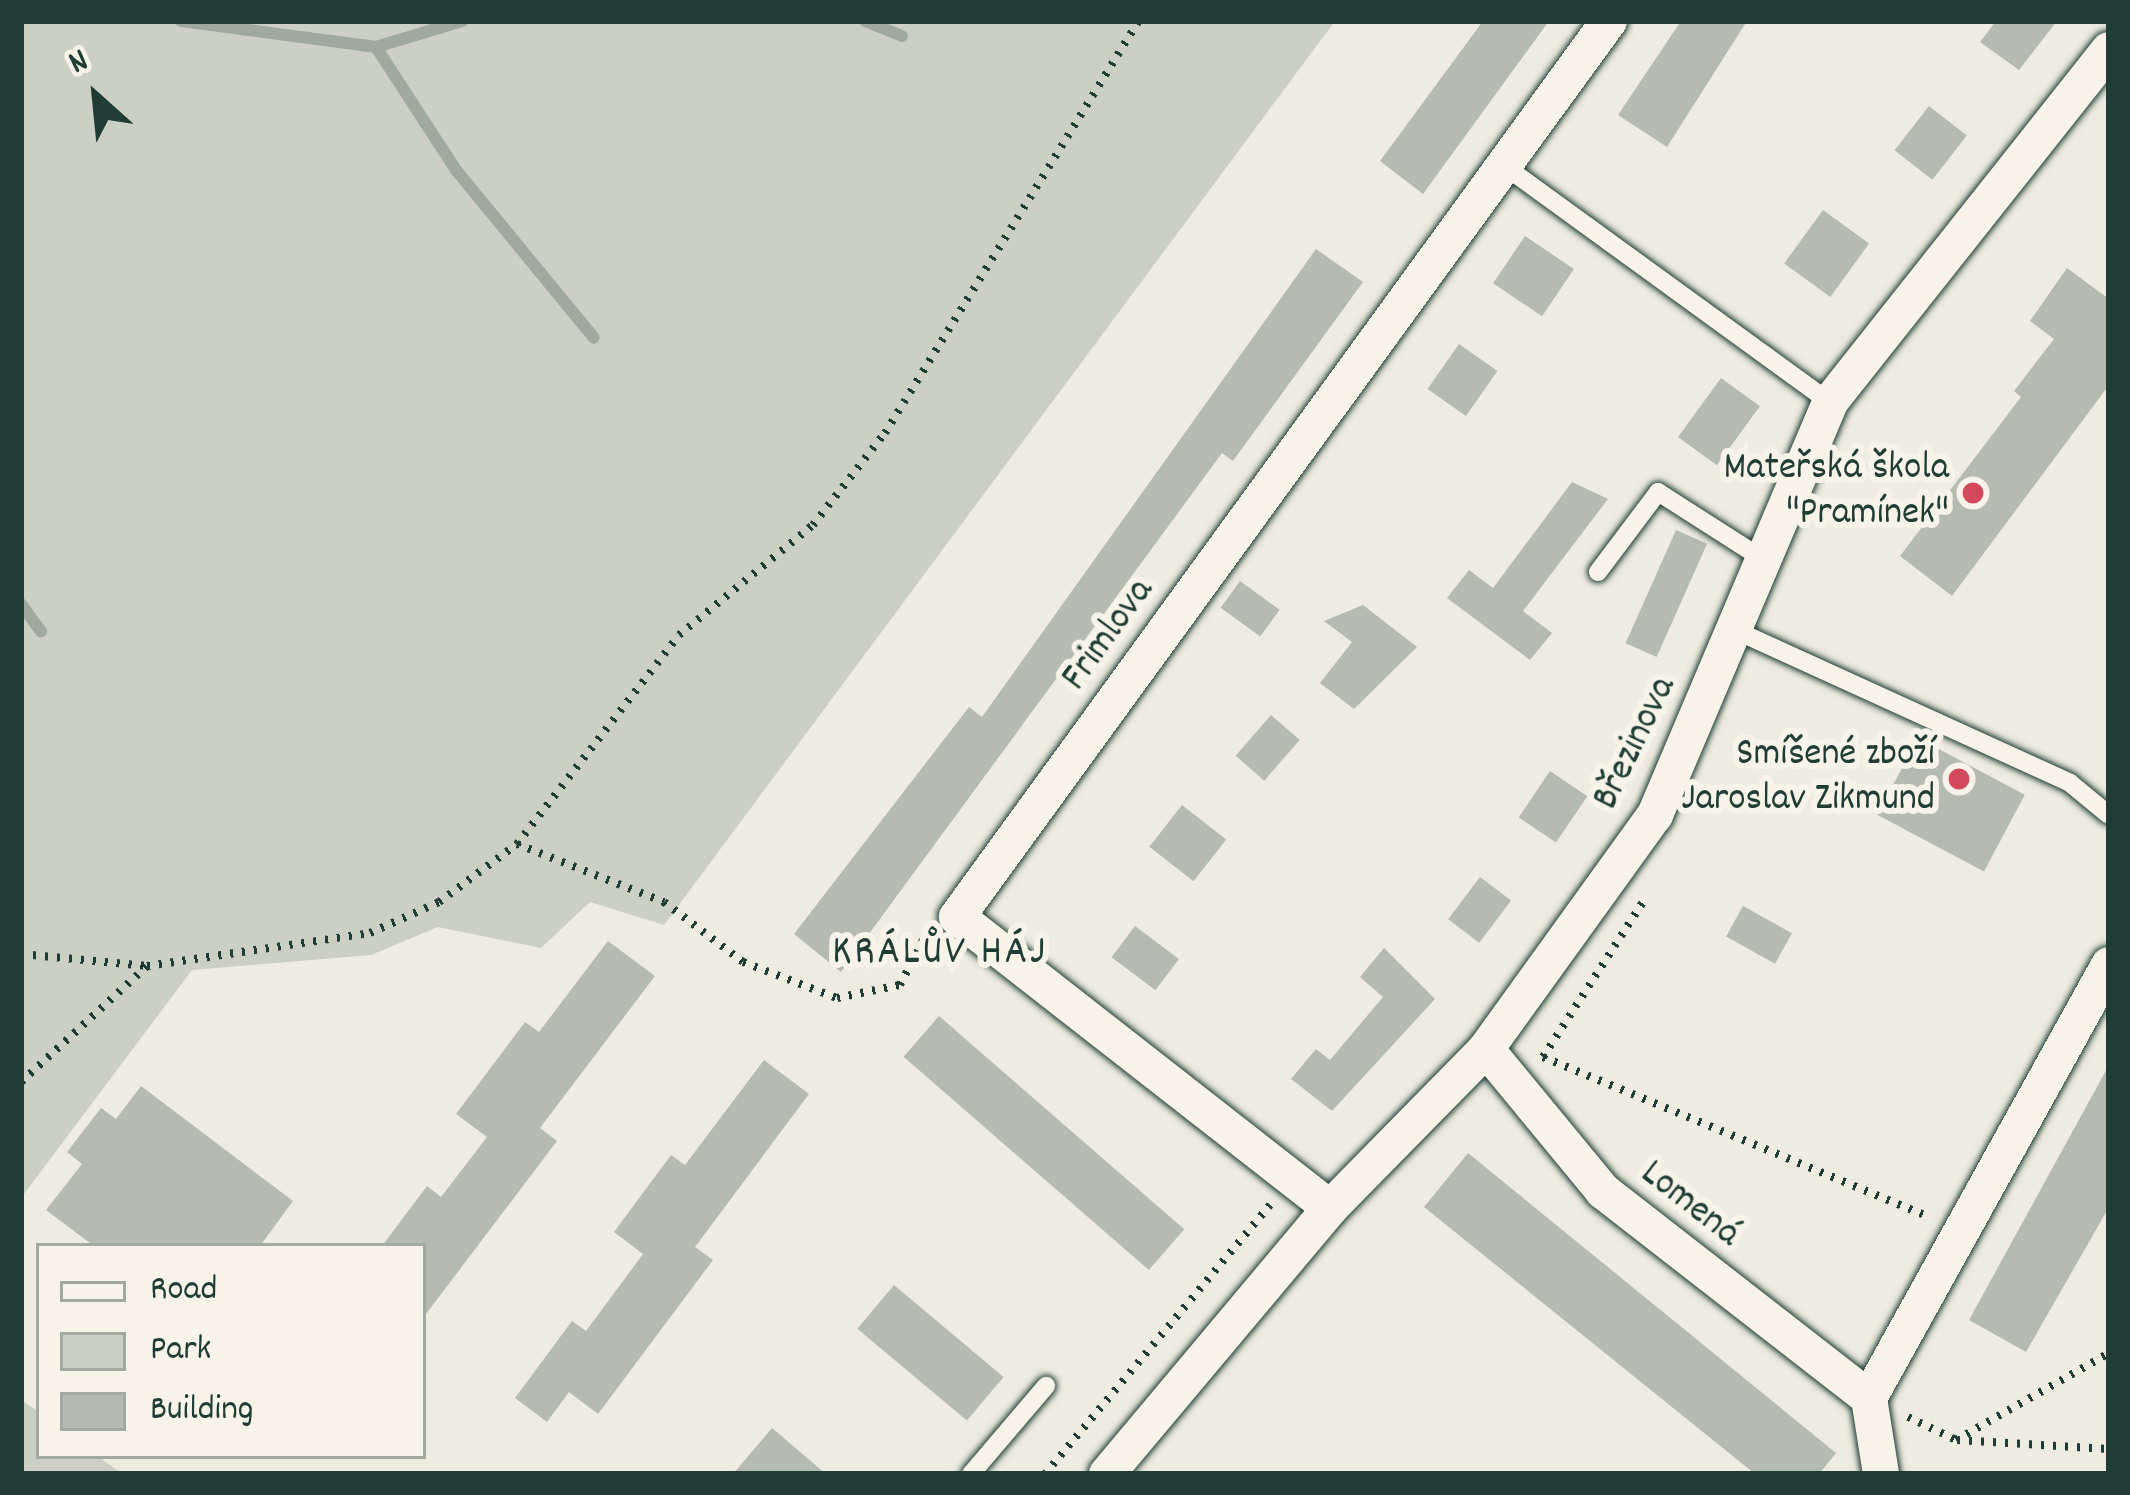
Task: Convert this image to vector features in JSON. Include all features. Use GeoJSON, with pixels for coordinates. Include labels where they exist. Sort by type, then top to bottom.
{"type":"FeatureCollection","features":[{"type":"Feature","properties":{"kind":"street","name":"Frimlova"},"geometry":{"type":"LineString","coordinates":[[957,917],[1609,21]]}},
{"type":"Feature","properties":{"kind":"street","name":"Březinova"},"geometry":{"type":"LineString","coordinates":[[1107,1474],[1330,1208],[1486,1049],[1655,814],[1737,631],[1830,402],[2102,72]]}},
{"type":"Feature","properties":{"kind":"street"},"geometry":{"type":"LineString","coordinates":[[957,917],[1330,1208]]}},
{"type":"Feature","properties":{"kind":"street"},"geometry":{"type":"LineString","coordinates":[[1881,1474],[1869,1398],[2109,965]]}},
{"type":"Feature","properties":{"kind":"street","name":"Lomená"},"geometry":{"type":"LineString","coordinates":[[1486,1049],[1603,1192],[1869,1398]]}},
{"type":"Feature","properties":{"kind":"lane"},"geometry":{"type":"LineString","coordinates":[[1506,167],[1830,402]]}},
{"type":"Feature","properties":{"kind":"lane"},"geometry":{"type":"LineString","coordinates":[[1598,572],[1658,492],[1766,561]]}},
{"type":"Feature","properties":{"kind":"lane"},"geometry":{"type":"LineString","coordinates":[[1737,631],[2070,783],[2109,815]]}},
{"type":"Feature","properties":{"kind":"lane"},"geometry":{"type":"LineString","coordinates":[[970,1474],[1046,1386]]}},
{"type":"Feature","properties":{"kind":"path"},"geometry":{"type":"LineString","coordinates":[[21,954],[147,966],[370,933],[439,902],[517,844],[679,635],[813,525],[885,433],[1138,21]]}},
{"type":"Feature","properties":{"kind":"path"},"geometry":{"type":"LineString","coordinates":[[517,844],[664,902],[742,962],[837,998],[900,985],[927,932],[957,917]]}},
{"type":"Feature","properties":{"kind":"path"},"geometry":{"type":"LineString","coordinates":[[21,1082],[147,966]]}},
{"type":"Feature","properties":{"kind":"path"},"geometry":{"type":"LineString","coordinates":[[1543,1057],[1962,1230]]}},
{"type":"Feature","properties":{"kind":"path"},"geometry":{"type":"LineString","coordinates":[[1045,1474],[1294,1177]]}},
{"type":"Feature","properties":{"kind":"path"},"geometry":{"type":"LineString","coordinates":[[1956,1440],[2109,1353]]}},
{"type":"Feature","properties":{"kind":"path"},"geometry":{"type":"LineString","coordinates":[[1869,1398],[1956,1440],[2109,1450]]}},
{"type":"Feature","properties":{"kind":"green space"},"geometry":{"type":"Polygon","coordinates":[[[21,21],[1335,21],[664,925],[590,902],[541,948],[438,927],[371,955],[192,970],[21,1198],[21,21]]]}},
{"type":"Feature","properties":{"kind":"green space"},"geometry":{"type":"Polygon","coordinates":[[[21,1400],[36,1410],[36,1459],[102,1459],[122,1474],[21,1474],[21,1400]]]}},
{"type":"Feature","properties":{"kind":"building"},"geometry":{"type":"Polygon","coordinates":[[[1483,21],[1549,21],[1423,194],[1380,161],[1483,21]]]}},
{"type":"Feature","properties":{"kind":"building"},"geometry":{"type":"Polygon","coordinates":[[[1681,21],[1747,21],[1667,147],[1618,115],[1681,21]]]}},
{"type":"Feature","properties":{"kind":"building"},"geometry":{"type":"Polygon","coordinates":[[[1996,21],[2057,21],[2019,70],[1980,42],[1996,21]]]}},
{"type":"Feature","properties":{"kind":"building"},"geometry":{"type":"Polygon","coordinates":[[[1929,106],[1967,136],[1932,180],[1895,150],[1929,106]]]}},
{"type":"Feature","properties":{"kind":"building"},"geometry":{"type":"Polygon","coordinates":[[[1823,210],[1869,244],[1830,297],[1784,263],[1823,210]]]}},
{"type":"Feature","properties":{"kind":"building"},"geometry":{"type":"Polygon","coordinates":[[[1525,236],[1574,269],[1542,316],[1493,283],[1525,236]]]}},
{"type":"Feature","properties":{"kind":"building"},"geometry":{"type":"Polygon","coordinates":[[[1316,249],[1363,282],[1233,461],[1222,453],[841,972],[794,934],[969,707],[982,717],[1316,249]]]}},
{"type":"Feature","properties":{"kind":"building"},"geometry":{"type":"Polygon","coordinates":[[[2067,268],[2109,299],[2109,385],[1952,596],[1900,556],[2021,397],[2014,391],[2054,339],[2030,321],[2067,268]]]}},
{"type":"Feature","properties":{"kind":"building"},"geometry":{"type":"Polygon","coordinates":[[[1459,344],[1498,371],[1466,416],[1427,389],[1459,344]]]}},
{"type":"Feature","properties":{"kind":"building"},"geometry":{"type":"Polygon","coordinates":[[[1721,378],[1760,406],[1717,465],[1678,437],[1721,378]]]}},
{"type":"Feature","properties":{"kind":"building"},"geometry":{"type":"Polygon","coordinates":[[[1572,482],[1608,499],[1523,611],[1552,633],[1530,660],[1447,598],[1469,570],[1493,588],[1572,482]]]}},
{"type":"Feature","properties":{"kind":"building"},"geometry":{"type":"Polygon","coordinates":[[[1676,530],[1707,544],[1657,657],[1626,643],[1676,530]]]}},
{"type":"Feature","properties":{"kind":"building"},"geometry":{"type":"Polygon","coordinates":[[[1240,581],[1280,610],[1260,636],[1221,608],[1240,581]]]}},
{"type":"Feature","properties":{"kind":"building"},"geometry":{"type":"Polygon","coordinates":[[[1363,605],[1417,647],[1354,709],[1320,683],[1352,642],[1324,621],[1363,605]]]}},
{"type":"Feature","properties":{"kind":"building"},"geometry":{"type":"Polygon","coordinates":[[[1271,715],[1300,740],[1264,781],[1236,756],[1271,715]]]}},
{"type":"Feature","properties":{"kind":"building"},"geometry":{"type":"Polygon","coordinates":[[[1918,738],[2025,795],[1984,872],[1877,815],[1918,738]]]}},
{"type":"Feature","properties":{"kind":"building"},"geometry":{"type":"Polygon","coordinates":[[[1550,771],[1587,796],[1556,843],[1519,817],[1550,771]]]}},
{"type":"Feature","properties":{"kind":"building"},"geometry":{"type":"Polygon","coordinates":[[[1182,805],[1226,839],[1193,881],[1149,847],[1182,805]]]}},
{"type":"Feature","properties":{"kind":"building"},"geometry":{"type":"Polygon","coordinates":[[[1480,877],[1511,900],[1479,943],[1448,919],[1480,877]]]}},
{"type":"Feature","properties":{"kind":"building"},"geometry":{"type":"Polygon","coordinates":[[[1743,906],[1792,933],[1775,964],[1726,937],[1743,906]]]}},
{"type":"Feature","properties":{"kind":"building"},"geometry":{"type":"Polygon","coordinates":[[[1135,926],[1179,959],[1155,990],[1112,957],[1135,926]]]}},
{"type":"Feature","properties":{"kind":"building"},"geometry":{"type":"Polygon","coordinates":[[[608,941],[655,976],[540,1128],[557,1141],[426,1314],[426,1243],[384,1243],[427,1186],[441,1197],[487,1137],[456,1114],[525,1022],[539,1032],[608,941]]]}},
{"type":"Feature","properties":{"kind":"building"},"geometry":{"type":"Polygon","coordinates":[[[1384,948],[1435,999],[1332,1111],[1291,1079],[1316,1049],[1330,1060],[1383,997],[1360,977],[1384,948]]]}},
{"type":"Feature","properties":{"kind":"building"},"geometry":{"type":"Polygon","coordinates":[[[939,1016],[1184,1229],[1149,1270],[904,1057],[939,1016]]]}},
{"type":"Feature","properties":{"kind":"building"},"geometry":{"type":"Polygon","coordinates":[[[764,1060],[809,1094],[695,1247],[713,1260],[598,1414],[569,1392],[547,1422],[515,1398],[572,1321],[586,1331],[643,1254],[614,1232],[671,1155],[685,1165],[764,1060]]]}},
{"type":"Feature","properties":{"kind":"building"},"geometry":{"type":"Polygon","coordinates":[[[2109,1065],[2109,1207],[2026,1352],[1969,1320],[2109,1065]]]}},
{"type":"Feature","properties":{"kind":"building"},"geometry":{"type":"Polygon","coordinates":[[[141,1086],[293,1201],[262,1243],[90,1243],[46,1210],[82,1164],[67,1152],[101,1108],[116,1119],[141,1086]]]}},
{"type":"Feature","properties":{"kind":"building"},"geometry":{"type":"Polygon","coordinates":[[[1468,1153],[1836,1453],[1819,1474],[1755,1474],[1424,1207],[1468,1153]]]}},
{"type":"Feature","properties":{"kind":"building"},"geometry":{"type":"Polygon","coordinates":[[[894,1285],[1004,1377],[967,1421],[857,1329],[894,1285]]]}},
{"type":"Feature","properties":{"kind":"building"},"geometry":{"type":"Polygon","coordinates":[[[772,1428],[826,1474],[733,1474],[772,1428]]]}},
{"type":"Feature","properties":{"kind":"waterway"},"geometry":{"type":"LineString","coordinates":[[181,21],[376,47],[456,170],[594,338]]}},
{"type":"Feature","properties":{"kind":"waterway"},"geometry":{"type":"LineString","coordinates":[[376,47],[462,21]]}},
{"type":"Feature","properties":{"kind":"waterway"},"geometry":{"type":"LineString","coordinates":[[865,21],[902,36]]}},
{"type":"Feature","properties":{"kind":"waterway"},"geometry":{"type":"LineString","coordinates":[[21,604],[41,632]]}},
{"type":"Feature","properties":{"kind":"place","name":"Mateřská škola \"Pramínek\""},"geometry":{"type":"Point","coordinates":[1973,493]}},
{"type":"Feature","properties":{"kind":"place","name":"Smíšené zboží Jaroslav Zikmund"},"geometry":{"type":"Point","coordinates":[1959,779]}},
{"type":"Feature","properties":{"kind":"district","name":"KRÁLŮV HÁJ"},"geometry":{"type":"Point","coordinates":[940,954]}}]}
